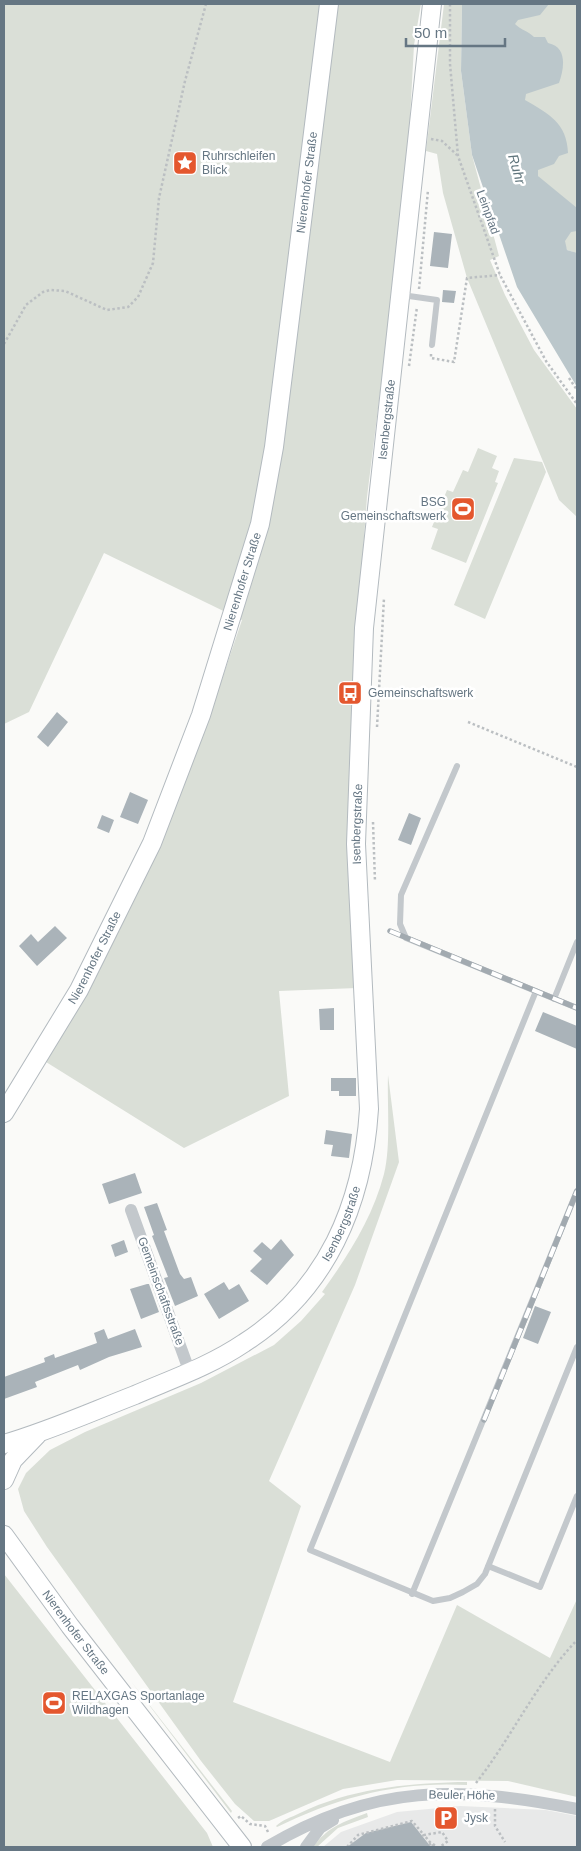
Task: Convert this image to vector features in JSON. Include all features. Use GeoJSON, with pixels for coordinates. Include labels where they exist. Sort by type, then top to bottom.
{"type":"FeatureCollection","features":[{"type":"Feature","properties":{"kind":"main road","name":"Nierenhofer Straße"},"geometry":{"type":"LineString","coordinates":[[4,1113],[79,990],[152,844],[202,715],[260,524],[272,457],[329,4]]}},
{"type":"Feature","properties":{"kind":"main road","name":"Isenbergstraße"},"geometry":{"type":"LineString","coordinates":[[4,1444],[37,1434],[190,1373],[245,1343],[273,1322],[298,1296],[320,1268],[335,1243],[348,1216],[361,1174],[367,1129],[369,1088],[357,873],[360,691],[367,599],[410,296],[432,4]]}},
{"type":"Feature","properties":{"kind":"main road"},"geometry":{"type":"LineString","coordinates":[[4,1480],[13,1460],[37,1434]]}},
{"type":"Feature","properties":{"kind":"main road","name":"Nierenhofer Straße"},"geometry":{"type":"LineString","coordinates":[[4,1534],[70,1626],[242,1847]]}},
{"type":"Feature","properties":{"kind":"street","name":"Gemeinschaftsstraße"},"geometry":{"type":"LineString","coordinates":[[130,1210],[190,1373]]}},
{"type":"Feature","properties":{"kind":"street","name":"Beuler Höhe"},"geometry":{"type":"LineString","coordinates":[[270,1845],[311,1823],[347,1810],[388,1798],[412,1794],[469,1794],[520,1798],[577,1809]]}},
{"type":"Feature","properties":{"kind":"street","name":"Beuler Höhe"},"geometry":{"type":"LineString","coordinates":[[306,1847],[320,1828],[347,1810]]}},
{"type":"Feature","properties":{"kind":"lane"},"geometry":{"type":"LineString","coordinates":[[410,296],[437,300],[432,345]]}},
{"type":"Feature","properties":{"kind":"lane"},"geometry":{"type":"LineString","coordinates":[[457,766],[401,895],[401,930],[406,938],[577,1008]]}},
{"type":"Feature","properties":{"kind":"lane"},"geometry":{"type":"LineString","coordinates":[[554,999],[577,942]]}},
{"type":"Feature","properties":{"kind":"lane"},"geometry":{"type":"LineString","coordinates":[[536,991],[310,1550],[412,1594],[433,1601],[450,1598],[477,1584],[488,1566],[577,1347]]}},
{"type":"Feature","properties":{"kind":"lane"},"geometry":{"type":"LineString","coordinates":[[412,1594],[577,1191]]}},
{"type":"Feature","properties":{"kind":"lane"},"geometry":{"type":"LineString","coordinates":[[488,1566],[540,1587],[577,1496]]}},
{"type":"Feature","properties":{"kind":"path"},"geometry":{"type":"LineString","coordinates":[[4,344],[26,305],[44,292],[50,290],[65,291],[107,310],[128,307],[138,296],[153,263],[155,224],[165,173],[189,66],[206,4]]}},
{"type":"Feature","properties":{"kind":"path","name":"Leinpfad"},"geometry":{"type":"LineString","coordinates":[[450,4],[450,64],[458,156],[500,274],[546,361],[577,404]]}},
{"type":"Feature","properties":{"kind":"path"},"geometry":{"type":"LineString","coordinates":[[430,148],[431,139],[437,139],[458,156]]}},
{"type":"Feature","properties":{"kind":"path"},"geometry":{"type":"LineString","coordinates":[[408,375],[410,296],[428,186]]}},
{"type":"Feature","properties":{"kind":"path"},"geometry":{"type":"LineString","coordinates":[[432,345],[431,358],[454,362],[467,278],[500,274]]}},
{"type":"Feature","properties":{"kind":"path"},"geometry":{"type":"LineString","coordinates":[[569,378],[577,390]]}},
{"type":"Feature","properties":{"kind":"path"},"geometry":{"type":"LineString","coordinates":[[567,391],[574,386]]}},
{"type":"Feature","properties":{"kind":"path"},"geometry":{"type":"LineString","coordinates":[[377,731],[384,589]]}},
{"type":"Feature","properties":{"kind":"path"},"geometry":{"type":"LineString","coordinates":[[468,722],[577,767]]}},
{"type":"Feature","properties":{"kind":"path"},"geometry":{"type":"LineString","coordinates":[[373,816],[374,882]]}},
{"type":"Feature","properties":{"kind":"path"},"geometry":{"type":"LineString","coordinates":[[469,1794],[497,1756],[522,1711],[562,1656],[577,1640]]}},
{"type":"Feature","properties":{"kind":"path"},"geometry":{"type":"LineString","coordinates":[[496,1813],[495,1826],[505,1842]]}},
{"type":"Feature","properties":{"kind":"path"},"geometry":{"type":"LineString","coordinates":[[241,1816],[253,1825],[265,1826],[270,1845]]}},
{"type":"Feature","properties":{"kind":"path"},"geometry":{"type":"LineString","coordinates":[[347,1847],[358,1835],[412,1821],[435,1847]]}},
{"type":"Feature","properties":{"kind":"path"},"geometry":{"type":"LineString","coordinates":[[423,1835],[442,1832],[448,1841],[440,1847]]}},
{"type":"Feature","properties":{"kind":"path"},"geometry":{"type":"LineString","coordinates":[[429,1845],[432,1843],[435,1847]]}},
{"type":"Feature","properties":{"kind":"shaded area"},"geometry":{"type":"Polygon","coordinates":[[[4,4],[421,4],[414,45],[407,175],[367,497],[355,661],[357,988],[279,991],[289,1096],[184,1148],[46,1062],[76,1010],[204,732],[242,620],[104,553],[29,712],[4,724],[4,4]]]}},
{"type":"Feature","properties":{"kind":"shaded area"},"geometry":{"type":"Polygon","coordinates":[[[444,4],[462,4],[461,71],[472,155],[499,256],[490,260],[505,295],[534,350],[577,409],[577,517],[559,500],[467,278],[443,193],[437,154],[426,151],[444,4]]]}},
{"type":"Feature","properties":{"kind":"shaded area"},"geometry":{"type":"Polygon","coordinates":[[[511,4],[577,4],[577,260],[573,252],[567,250],[538,176],[518,106],[511,4]]]}},
{"type":"Feature","properties":{"kind":"shaded area","name":"BSG Gemeinschaftswerk"},"geometry":{"type":"Polygon","coordinates":[[[478,448],[497,456],[492,468],[499,471],[495,482],[498,483],[466,563],[431,549],[438,529],[432,527],[447,490],[453,492],[463,470],[468,472],[478,448]]]}},
{"type":"Feature","properties":{"kind":"shaded area"},"geometry":{"type":"Polygon","coordinates":[[[514,458],[542,462],[546,472],[485,619],[454,605],[514,458]]]}},
{"type":"Feature","properties":{"kind":"shaded area"},"geometry":{"type":"Polygon","coordinates":[[[388,1075],[399,1162],[355,1285],[269,1481],[301,1506],[233,1702],[390,1762],[457,1605],[550,1658],[577,1599],[577,1797],[508,1781],[397,1780],[343,1789],[269,1821],[254,1821],[235,1804],[201,1761],[47,1547],[24,1511],[18,1489],[26,1473],[50,1450],[85,1432],[201,1383],[274,1345],[301,1321],[325,1294],[322,1292],[359,1236],[379,1190],[384,1174],[387,1151],[388,1075]]]}},
{"type":"Feature","properties":{"kind":"shaded area","name":"RELAXGAS Sportanlage Wildhagen"},"geometry":{"type":"Polygon","coordinates":[[[4,1574],[207,1833],[213,1847],[4,1847],[4,1574]]]}},
{"type":"Feature","properties":{"kind":"shaded area"},"geometry":{"type":"Polygon","coordinates":[[[130,1680],[232,1811],[231,1813],[130,1680]]]}},
{"type":"Feature","properties":{"kind":"shaded area"},"geometry":{"type":"Polygon","coordinates":[[[467,1782],[467,1785],[417,1786],[369,1793],[323,1807],[276,1826],[319,1805],[357,1793],[397,1786],[467,1782]]]}},
{"type":"Feature","properties":{"kind":"shaded area"},"geometry":{"type":"Polygon","coordinates":[[[460,1806],[546,1810],[577,1816],[577,1847],[323,1847],[341,1832],[397,1812],[460,1806]]]}},
{"type":"Feature","properties":{"kind":"shaded area"},"geometry":{"type":"Polygon","coordinates":[[[367,1813],[368,1817],[338,1828],[317,1847],[313,1847],[330,1830],[367,1813]]]}},
{"type":"Feature","properties":{"kind":"water","name":"Ruhr"},"geometry":{"type":"Polygon","coordinates":[[[462,4],[549,4],[540,15],[518,20],[515,24],[534,37],[545,37],[548,43],[559,49],[563,59],[559,83],[526,94],[525,100],[555,120],[564,134],[567,143],[568,153],[559,156],[554,164],[538,170],[538,176],[577,208],[577,231],[571,232],[565,241],[567,250],[577,253],[577,387],[517,287],[472,155],[461,71],[462,4]]]}},
{"type":"Feature","properties":{"kind":"building"},"geometry":{"type":"Polygon","coordinates":[[[434,232],[452,234],[448,268],[430,266],[434,232]]]}},
{"type":"Feature","properties":{"kind":"building"},"geometry":{"type":"Polygon","coordinates":[[[443,290],[456,291],[454,303],[442,302],[443,290]]]}},
{"type":"Feature","properties":{"kind":"building"},"geometry":{"type":"Polygon","coordinates":[[[57,712],[68,722],[48,747],[37,737],[57,712]]]}},
{"type":"Feature","properties":{"kind":"building"},"geometry":{"type":"Polygon","coordinates":[[[130,792],[148,800],[138,824],[120,817],[130,792]]]}},
{"type":"Feature","properties":{"kind":"building"},"geometry":{"type":"Polygon","coordinates":[[[409,813],[421,818],[411,845],[398,840],[409,813]]]}},
{"type":"Feature","properties":{"kind":"building"},"geometry":{"type":"Polygon","coordinates":[[[102,815],[114,820],[109,833],[97,828],[102,815]]]}},
{"type":"Feature","properties":{"kind":"building"},"geometry":{"type":"Polygon","coordinates":[[[55,926],[67,938],[37,966],[19,946],[31,934],[38,942],[55,926]]]}},
{"type":"Feature","properties":{"kind":"building"},"geometry":{"type":"Polygon","coordinates":[[[334,1008],[334,1030],[320,1030],[319,1009],[334,1008]]]}},
{"type":"Feature","properties":{"kind":"building"},"geometry":{"type":"Polygon","coordinates":[[[543,1012],[577,1026],[577,1049],[535,1031],[543,1012]]]}},
{"type":"Feature","properties":{"kind":"building"},"geometry":{"type":"Polygon","coordinates":[[[331,1078],[356,1078],[356,1096],[339,1096],[339,1091],[331,1091],[331,1078]]]}},
{"type":"Feature","properties":{"kind":"building"},"geometry":{"type":"Polygon","coordinates":[[[326,1130],[352,1134],[349,1158],[331,1156],[333,1145],[324,1144],[326,1130]]]}},
{"type":"Feature","properties":{"kind":"building"},"geometry":{"type":"Polygon","coordinates":[[[135,1173],[142,1193],[109,1204],[102,1184],[135,1173]]]}},
{"type":"Feature","properties":{"kind":"building"},"geometry":{"type":"Polygon","coordinates":[[[157,1203],[167,1230],[164,1231],[180,1274],[184,1279],[191,1277],[198,1296],[175,1306],[164,1278],[168,1277],[152,1236],[154,1235],[144,1207],[157,1203]]]}},
{"type":"Feature","properties":{"kind":"building"},"geometry":{"type":"Polygon","coordinates":[[[281,1239],[294,1255],[267,1285],[250,1271],[262,1259],[253,1251],[262,1242],[271,1250],[281,1239]]]}},
{"type":"Feature","properties":{"kind":"building"},"geometry":{"type":"Polygon","coordinates":[[[124,1240],[128,1252],[115,1257],[111,1245],[124,1240]]]}},
{"type":"Feature","properties":{"kind":"building"},"geometry":{"type":"Polygon","coordinates":[[[224,1282],[229,1290],[239,1284],[249,1301],[219,1319],[204,1294],[224,1282]]]}},
{"type":"Feature","properties":{"kind":"building"},"geometry":{"type":"Polygon","coordinates":[[[149,1284],[159,1312],[141,1319],[130,1289],[149,1284]]]}},
{"type":"Feature","properties":{"kind":"building"},"geometry":{"type":"Polygon","coordinates":[[[535,1306],[551,1312],[538,1344],[523,1338],[535,1306]]]}},
{"type":"Feature","properties":{"kind":"building"},"geometry":{"type":"Polygon","coordinates":[[[104,1329],[108,1339],[135,1329],[142,1347],[109,1357],[80,1370],[78,1365],[35,1382],[37,1387],[4,1399],[4,1377],[45,1362],[44,1358],[54,1354],[55,1358],[97,1343],[94,1333],[104,1329]]]}},
{"type":"Feature","properties":{"kind":"building"},"geometry":{"type":"Polygon","coordinates":[[[411,1822],[431,1847],[347,1847],[366,1833],[411,1822]]]}},
{"type":"Feature","properties":{"kind":"railway"},"geometry":{"type":"LineString","coordinates":[[390,931],[577,1008]]}},
{"type":"Feature","properties":{"kind":"railway"},"geometry":{"type":"LineString","coordinates":[[484,1420],[577,1191]]}},
{"type":"Feature","properties":{"kind":"place","name":"Ruhrschleifen Blick"},"geometry":{"type":"Point","coordinates":[185,163]}},
{"type":"Feature","properties":{"kind":"place","name":"BSG Gemeinschaftswerk"},"geometry":{"type":"Point","coordinates":[463,509]}},
{"type":"Feature","properties":{"kind":"place","name":"Gemeinschaftswerk"},"geometry":{"type":"Point","coordinates":[350,693]}},
{"type":"Feature","properties":{"kind":"place","name":"RELAXGAS Sportanlage Wildhagen"},"geometry":{"type":"Point","coordinates":[54,1703]}},
{"type":"Feature","properties":{"kind":"place","name":"Jysk"},"geometry":{"type":"Point","coordinates":[446,1818]}}]}
